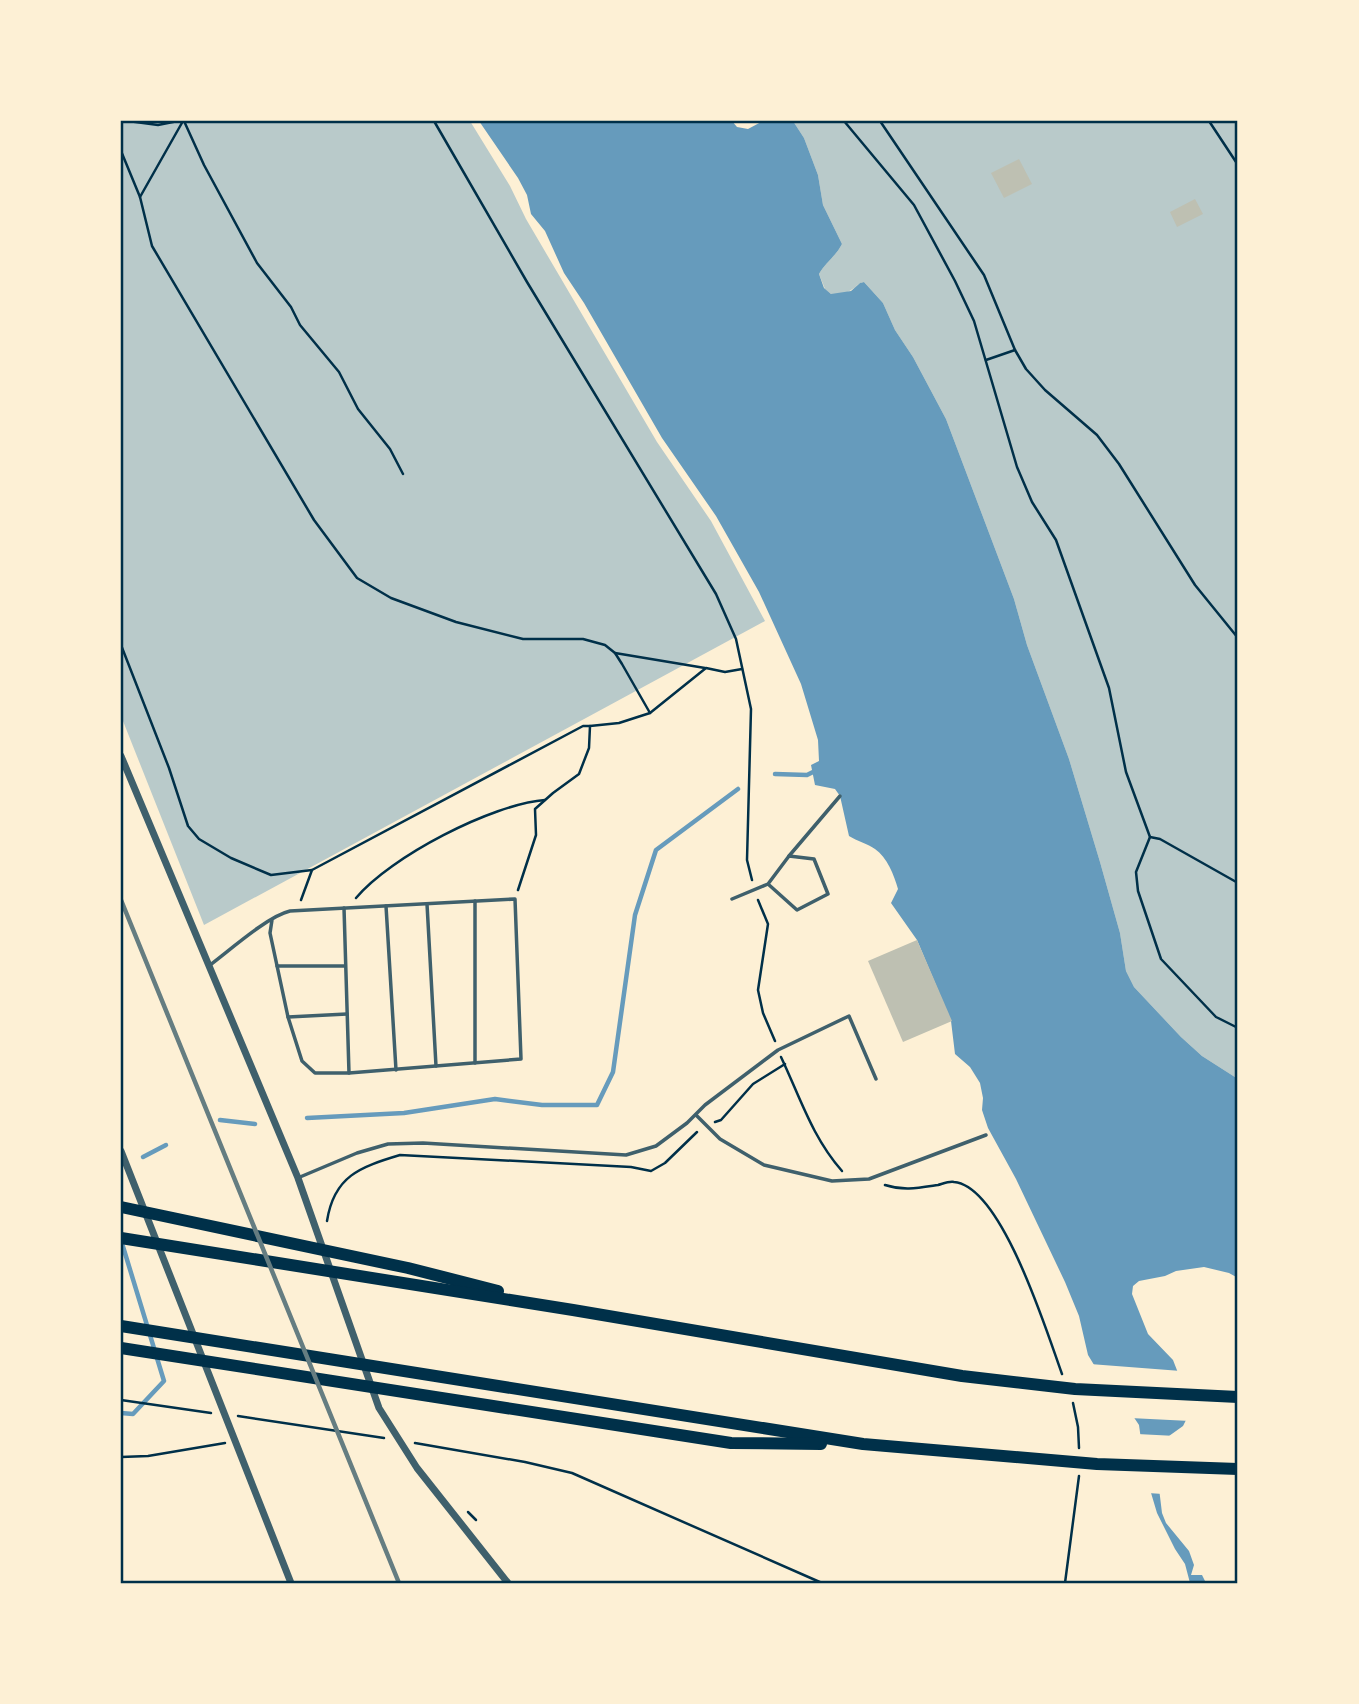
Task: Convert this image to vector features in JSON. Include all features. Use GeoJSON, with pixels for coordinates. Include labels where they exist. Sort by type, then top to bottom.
{"type":"FeatureCollection","features":[{"type":"Feature","properties":{"kind":"highway"},"geometry":{"type":"LineString","coordinates":[[121,1207],[408,1268],[573,1310]]}},
{"type":"Feature","properties":{"kind":"highway"},"geometry":{"type":"LineString","coordinates":[[121,1238],[573,1310],[962,1377],[1075,1389],[1238,1397]]}},
{"type":"Feature","properties":{"kind":"highway"},"geometry":{"type":"LineString","coordinates":[[121,1326],[863,1444],[1097,1464],[1238,1469]]}},
{"type":"Feature","properties":{"kind":"highway"},"geometry":{"type":"LineString","coordinates":[[121,1348],[731,1443],[863,1444]]}},
{"type":"Feature","properties":{"kind":"street"},"geometry":{"type":"LineString","coordinates":[[121,756],[298,1178],[379,1408],[417,1468],[508,1583]]}},
{"type":"Feature","properties":{"kind":"street"},"geometry":{"type":"LineString","coordinates":[[121,1151],[291,1583]]}},
{"type":"Feature","properties":{"kind":"lane"},"geometry":{"type":"LineString","coordinates":[[732,899],[768,884],[840,796]]}},
{"type":"Feature","properties":{"kind":"lane"},"geometry":{"type":"LineString","coordinates":[[768,884],[797,910],[828,894],[814,859],[789,856]]}},
{"type":"Feature","properties":{"kind":"lane"},"geometry":{"type":"LineString","coordinates":[[208,966],[283,912],[515,899],[521,1059],[396,1070],[315,1073],[302,1061],[288,1017],[270,933],[272,920]]}},
{"type":"Feature","properties":{"kind":"lane"},"geometry":{"type":"LineString","coordinates":[[475,901],[475,1063]]}},
{"type":"Feature","properties":{"kind":"lane"},"geometry":{"type":"LineString","coordinates":[[427,903],[436,1066]]}},
{"type":"Feature","properties":{"kind":"lane"},"geometry":{"type":"LineString","coordinates":[[386,906],[396,1070]]}},
{"type":"Feature","properties":{"kind":"lane"},"geometry":{"type":"LineString","coordinates":[[344,908],[349,1073]]}},
{"type":"Feature","properties":{"kind":"lane"},"geometry":{"type":"LineString","coordinates":[[276,966],[345,966]]}},
{"type":"Feature","properties":{"kind":"lane"},"geometry":{"type":"LineString","coordinates":[[288,1017],[348,1014]]}},
{"type":"Feature","properties":{"kind":"lane"},"geometry":{"type":"LineString","coordinates":[[298,1178],[357,1153],[388,1144],[423,1143],[626,1155],[656,1146],[778,1050],[849,1016],[876,1079]]}},
{"type":"Feature","properties":{"kind":"lane"},"geometry":{"type":"LineString","coordinates":[[696,1115],[720,1139],[764,1165],[832,1181],[869,1179],[986,1135]]}},
{"type":"Feature","properties":{"kind":"path"},"geometry":{"type":"LineString","coordinates":[[128,121],[158,125],[178,121]]}},
{"type":"Feature","properties":{"kind":"path"},"geometry":{"type":"LineString","coordinates":[[140,197],[184,121]]}},
{"type":"Feature","properties":{"kind":"path"},"geometry":{"type":"LineString","coordinates":[[184,121],[204,165],[257,263],[291,307],[300,325],[339,372],[358,409],[390,449],[403,474]]}},
{"type":"Feature","properties":{"kind":"path"},"geometry":{"type":"LineString","coordinates":[[434,121],[527,282],[716,594],[736,639],[751,709],[747,860],[754,890],[768,924],[758,990],[763,1013],[809,1124],[823,1148],[842,1171],[899,1190],[955,1182],[981,1197],[999,1219],[1028,1281],[1064,1378]]}},
{"type":"Feature","properties":{"kind":"path"},"geometry":{"type":"LineString","coordinates":[[844,121],[914,205],[956,281],[974,321],[1017,467],[1032,502],[1056,540],[1109,688],[1126,772],[1150,837],[1136,872],[1138,891],[1161,959],[1216,1017],[1238,1028]]}},
{"type":"Feature","properties":{"kind":"path"},"geometry":{"type":"LineString","coordinates":[[880,121],[984,275],[1015,350],[1026,369],[1045,390],[1097,435],[1119,464],[1189,576],[1238,638]]}},
{"type":"Feature","properties":{"kind":"path"},"geometry":{"type":"LineString","coordinates":[[1209,121],[1238,164]]}},
{"type":"Feature","properties":{"kind":"path"},"geometry":{"type":"LineString","coordinates":[[121,151],[140,197],[152,246],[314,520],[356,578],[391,598],[456,622],[523,639],[583,639],[606,645],[615,653],[650,713]]}},
{"type":"Feature","properties":{"kind":"path"},"geometry":{"type":"LineString","coordinates":[[986,360],[1015,350]]}},
{"type":"Feature","properties":{"kind":"path"},"geometry":{"type":"LineString","coordinates":[[121,645],[169,768],[188,826],[199,839],[231,858],[271,875],[312,870],[583,726],[619,723],[650,713],[706,668]]}},
{"type":"Feature","properties":{"kind":"path"},"geometry":{"type":"LineString","coordinates":[[615,653],[725,672],[742,669]]}},
{"type":"Feature","properties":{"kind":"path"},"geometry":{"type":"LineString","coordinates":[[515,899],[536,835],[535,809],[579,774],[589,748],[590,726]]}},
{"type":"Feature","properties":{"kind":"path"},"geometry":{"type":"LineString","coordinates":[[356,907],[356,897],[404,856],[488,815],[527,801],[545,800]]}},
{"type":"Feature","properties":{"kind":"path"},"geometry":{"type":"LineString","coordinates":[[1150,837],[1160,839],[1238,883]]}},
{"type":"Feature","properties":{"kind":"path"},"geometry":{"type":"LineString","coordinates":[[298,910],[312,870]]}},
{"type":"Feature","properties":{"kind":"path"},"geometry":{"type":"LineString","coordinates":[[326,1227],[329,1205],[342,1181],[379,1161],[400,1155],[631,1167],[651,1171],[665,1163],[699,1130],[721,1120],[754,1084],[785,1064]]}},
{"type":"Feature","properties":{"kind":"path"},"geometry":{"type":"LineString","coordinates":[[1071,1398],[1078,1427],[1079,1449]]}},
{"type":"Feature","properties":{"kind":"path"},"geometry":{"type":"LineString","coordinates":[[121,1401],[212,1413]]}},
{"type":"Feature","properties":{"kind":"path"},"geometry":{"type":"LineString","coordinates":[[238,1416],[395,1440]]}},
{"type":"Feature","properties":{"kind":"path"},"geometry":{"type":"LineString","coordinates":[[417,1449],[409,1440],[572,1473],[822,1583]]}},
{"type":"Feature","properties":{"kind":"path"},"geometry":{"type":"LineString","coordinates":[[121,1457],[148,1456],[235,1441]]}},
{"type":"Feature","properties":{"kind":"path"},"geometry":{"type":"LineString","coordinates":[[1065,1583],[1080,1471]]}},
{"type":"Feature","properties":{"kind":"path"},"geometry":{"type":"LineString","coordinates":[[467,1511],[476,1520]]}},
{"type":"Feature","properties":{"kind":"shaded area"},"geometry":{"type":"Polygon","coordinates":[[[121,121],[470,121],[657,442],[711,521],[765,621],[204,925],[121,716],[121,121]]]}},
{"type":"Feature","properties":{"kind":"shaded area"},"geometry":{"type":"Polygon","coordinates":[[[793,121],[1238,121],[1238,1079],[1202,1056],[1181,1037],[1134,987],[1126,971],[1120,933],[1069,759],[1027,645],[1014,599],[946,419],[913,357],[895,330],[883,303],[864,282],[842,294],[831,294],[825,289],[819,274],[842,244],[823,205],[818,175],[804,138],[793,121]]]}},
{"type":"Feature","properties":{"kind":"water"},"geometry":{"type":"Polygon","coordinates":[[[479,121],[732,121],[737,127],[748,129],[763,121],[793,121],[804,138],[818,175],[823,205],[842,244],[819,274],[824,288],[831,294],[851,291],[864,282],[883,303],[895,330],[913,357],[946,419],[1014,599],[1027,645],[1069,759],[1120,933],[1126,971],[1134,987],[1181,1037],[1202,1056],[1238,1079],[1238,1278],[1204,1267],[1176,1271],[1139,1281],[1133,1286],[1132,1294],[1148,1334],[1173,1360],[1180,1378],[1186,1420],[1183,1426],[1169,1436],[1159,1451],[1157,1472],[1162,1513],[1166,1523],[1189,1551],[1194,1565],[1191,1575],[1202,1575],[1206,1583],[1190,1583],[1185,1564],[1157,1513],[1146,1476],[1139,1425],[1113,1396],[1088,1355],[1079,1316],[1065,1282],[1016,1179],[988,1128],[982,1110],[980,1083],[970,1067],[955,1054],[951,1021],[917,940],[891,903],[898,889],[889,867],[875,849],[849,836],[840,796],[835,789],[815,785],[811,765],[819,761],[818,740],[801,684],[759,592],[716,516],[662,438],[564,273],[545,231],[531,214],[527,195],[518,178],[479,121]]]}},
{"type":"Feature","properties":{"kind":"pier"},"geometry":{"type":"Polygon","coordinates":[[[1090,1364],[1181,1371],[1190,1421],[1130,1418],[1110,1398],[1090,1364]]]}},
{"type":"Feature","properties":{"kind":"pier"},"geometry":{"type":"Polygon","coordinates":[[[1137,1434],[1176,1436],[1161,1457],[1163,1494],[1148,1493],[1137,1434]]]}},
{"type":"Feature","properties":{"kind":"building"},"geometry":{"type":"Polygon","coordinates":[[[1019,159],[1032,184],[1004,198],[991,173],[1019,159]]]}},
{"type":"Feature","properties":{"kind":"building"},"geometry":{"type":"Polygon","coordinates":[[[1195,199],[1203,214],[1177,227],[1170,212],[1195,199]]]}},
{"type":"Feature","properties":{"kind":"building"},"geometry":{"type":"Polygon","coordinates":[[[917,940],[952,1021],[903,1042],[868,961],[917,940]]]}},
{"type":"Feature","properties":{"kind":"waterway"},"geometry":{"type":"LineString","coordinates":[[775,774],[807,775],[815,771]]}},
{"type":"Feature","properties":{"kind":"waterway"},"geometry":{"type":"LineString","coordinates":[[307,1118],[404,1113],[495,1099],[542,1105],[597,1105],[613,1072],[635,915],[656,850],[738,789]]}},
{"type":"Feature","properties":{"kind":"waterway"},"geometry":{"type":"LineString","coordinates":[[220,1120],[255,1124]]}},
{"type":"Feature","properties":{"kind":"waterway"},"geometry":{"type":"LineString","coordinates":[[143,1157],[166,1145]]}},
{"type":"Feature","properties":{"kind":"waterway"},"geometry":{"type":"LineString","coordinates":[[121,1240],[164,1381],[133,1414],[121,1413]]}},
{"type":"Feature","properties":{"kind":"railway"},"geometry":{"type":"LineString","coordinates":[[121,900],[399,1583]]}}]}
